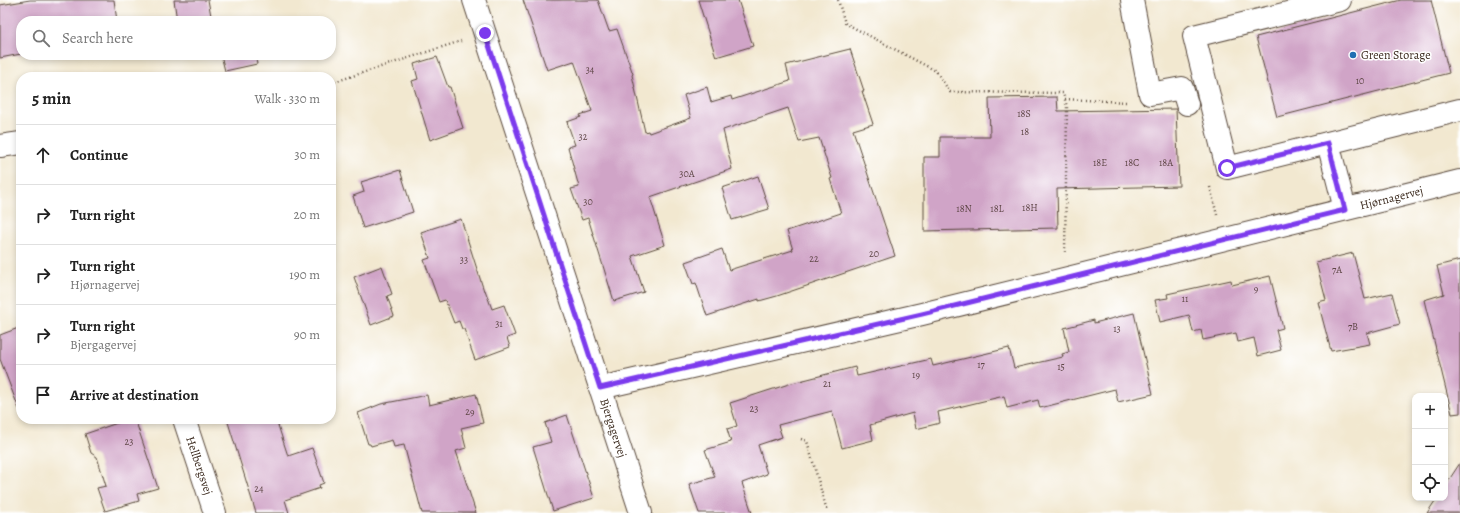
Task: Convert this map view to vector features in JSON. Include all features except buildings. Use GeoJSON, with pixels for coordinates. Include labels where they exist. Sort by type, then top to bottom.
{"type":"FeatureCollection","features":[{"type":"Feature","properties":{"kind":"street","name":"Bjergagervej"},"geometry":{"type":"LineString","coordinates":[[474,0],[641,513]]}},
{"type":"Feature","properties":{"kind":"street"},"geometry":{"type":"LineString","coordinates":[[1132,0],[1150,94],[1182,88],[1187,104]]}},
{"type":"Feature","properties":{"kind":"street"},"geometry":{"type":"LineString","coordinates":[[1340,0],[1194,36],[1227,168],[1460,110]]}},
{"type":"Feature","properties":{"kind":"street"},"geometry":{"type":"LineString","coordinates":[[1328,143],[1345,210]]}},
{"type":"Feature","properties":{"kind":"street"},"geometry":{"type":"LineString","coordinates":[[0,146],[16,144]]}},
{"type":"Feature","properties":{"kind":"street","name":"Hjørnagervej"},"geometry":{"type":"LineString","coordinates":[[600,388],[914,315],[1345,210],[1459,185]]}},
{"type":"Feature","properties":{"kind":"street","name":"Hellbergsvej"},"geometry":{"type":"LineString","coordinates":[[186,424],[215,513]]}},
{"type":"Feature","properties":{"kind":"path"},"geometry":{"type":"LineString","coordinates":[[838,0],[846,23],[936,71],[950,92],[1063,93],[1067,107],[1064,279]]}},
{"type":"Feature","properties":{"kind":"path"},"geometry":{"type":"LineString","coordinates":[[336,81],[485,33]]}},
{"type":"Feature","properties":{"kind":"path"},"geometry":{"type":"LineString","coordinates":[[800,439],[807,441],[827,511]]}},
{"type":"Feature","properties":{"kind":"place","name":"Green Storage"},"geometry":{"type":"Point","coordinates":[1353,55]}},
{"type":"Feature","properties":{"kind":"route"},"geometry":{"type":"LineString","coordinates":[[485,33],[600,388],[922,314],[1345,210],[1328,143],[1227,168]]}}]}
